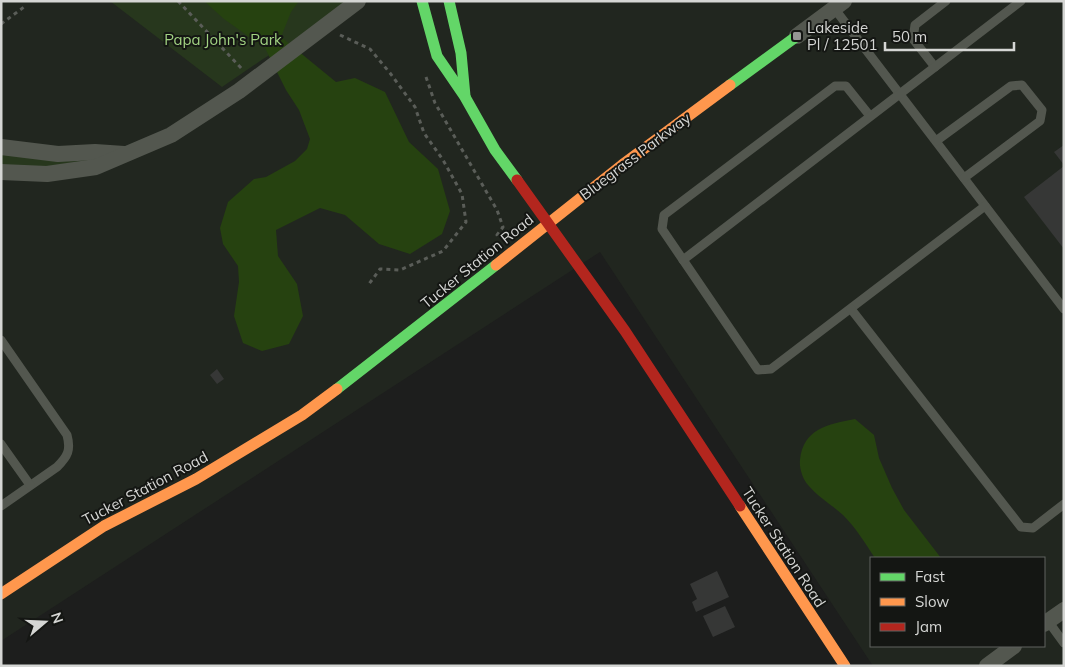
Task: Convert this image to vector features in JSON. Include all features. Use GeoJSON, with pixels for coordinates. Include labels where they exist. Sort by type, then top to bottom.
{"type":"FeatureCollection","features":[{"type":"Feature","properties":{"kind":"street"},"geometry":{"type":"LineString","coordinates":[[1,172],[47,174],[96,167],[171,135],[331,31],[358,1]]}},
{"type":"Feature","properties":{"kind":"street"},"geometry":{"type":"LineString","coordinates":[[422,1],[437,56],[465,97],[495,150],[549,223]]}},
{"type":"Feature","properties":{"kind":"street"},"geometry":{"type":"LineString","coordinates":[[449,1],[461,53],[465,97]]}},
{"type":"Feature","properties":{"kind":"street","name":"Bluegrass Parkway"},"geometry":{"type":"LineString","coordinates":[[549,223],[622,164],[839,5]]}},
{"type":"Feature","properties":{"kind":"street"},"geometry":{"type":"LineString","coordinates":[[1,147],[58,154],[95,152],[126,154]]}},
{"type":"Feature","properties":{"kind":"street","name":"Tucker Station Road"},"geometry":{"type":"LineString","coordinates":[[1,594],[104,526],[196,479],[302,415],[425,322],[549,223],[625,330],[845,666]]}},
{"type":"Feature","properties":{"kind":"street"},"geometry":{"type":"LineString","coordinates":[[1046,623],[1064,610]]}},
{"type":"Feature","properties":{"kind":"street"},"geometry":{"type":"LineString","coordinates":[[987,666],[1013,647]]}},
{"type":"Feature","properties":{"kind":"lane"},"geometry":{"type":"LineString","coordinates":[[935,67],[913,39],[915,25],[946,1]]}},
{"type":"Feature","properties":{"kind":"lane"},"geometry":{"type":"LineString","coordinates":[[683,260],[1021,1]]}},
{"type":"Feature","properties":{"kind":"lane"},"geometry":{"type":"LineString","coordinates":[[839,5],[900,94],[1064,309]]}},
{"type":"Feature","properties":{"kind":"lane"},"geometry":{"type":"LineString","coordinates":[[936,141],[1011,86],[1022,85],[1042,110],[1040,121],[964,178]]}},
{"type":"Feature","properties":{"kind":"lane"},"geometry":{"type":"LineString","coordinates":[[870,116],[846,86],[835,86],[664,215],[662,229],[758,370],[771,369],[985,206]]}},
{"type":"Feature","properties":{"kind":"lane"},"geometry":{"type":"LineString","coordinates":[[851,309],[1021,527],[1033,528],[1064,504]]}},
{"type":"Feature","properties":{"kind":"lane"},"geometry":{"type":"LineString","coordinates":[[1,340],[67,435],[70,444],[65,459],[1,506]]}},
{"type":"Feature","properties":{"kind":"lane"},"geometry":{"type":"LineString","coordinates":[[1,444],[30,485]]}},
{"type":"Feature","properties":{"kind":"lane"},"geometry":{"type":"LineString","coordinates":[[1046,623],[1064,643]]}},
{"type":"Feature","properties":{"kind":"path"},"geometry":{"type":"LineString","coordinates":[[178,1],[244,71]]}},
{"type":"Feature","properties":{"kind":"path"},"geometry":{"type":"LineString","coordinates":[[1,24],[24,7]]}},
{"type":"Feature","properties":{"kind":"path"},"geometry":{"type":"LineString","coordinates":[[331,31],[370,50],[390,73],[415,107],[424,133],[443,160],[462,194],[466,222],[443,251],[400,270],[380,269],[369,284]]}},
{"type":"Feature","properties":{"kind":"path"},"geometry":{"type":"LineString","coordinates":[[423,68],[435,104],[497,210],[503,227],[497,235],[503,246]]}},
{"type":"Feature","properties":{"kind":"shaded area"},"geometry":{"type":"Polygon","coordinates":[[[1,1],[1064,1],[1064,666],[873,666],[600,252],[1,641],[1,1]]]}},
{"type":"Feature","properties":{"kind":"shaded area"},"geometry":{"type":"Polygon","coordinates":[[[204,1],[299,1],[291,12],[281,37],[336,82],[355,78],[385,92],[409,142],[438,169],[450,211],[442,234],[410,254],[379,244],[345,215],[320,208],[276,230],[278,256],[297,284],[303,316],[289,344],[262,351],[243,343],[234,316],[239,282],[238,266],[223,244],[220,228],[228,202],[254,179],[266,177],[295,161],[307,149],[310,139],[299,110],[286,90],[265,48],[224,19],[204,1]]]}},
{"type":"Feature","properties":{"kind":"shaded area"},"geometry":{"type":"Polygon","coordinates":[[[855,419],[874,435],[879,458],[892,488],[904,510],[940,557],[874,557],[848,520],[816,493],[804,480],[800,463],[806,441],[818,430],[835,423],[855,419]]]}},
{"type":"Feature","properties":{"kind":"green space","name":"Papa John's Park"},"geometry":{"type":"Polygon","coordinates":[[[110,1],[356,1],[352,6],[263,59],[222,87],[110,1]]]}},
{"type":"Feature","properties":{"kind":"green space"},"geometry":{"type":"Polygon","coordinates":[[[1,153],[97,159],[46,168],[1,166],[1,153]]]}},
{"type":"Feature","properties":{"kind":"building"},"geometry":{"type":"Polygon","coordinates":[[[1064,145],[1064,165],[1054,152],[1064,145]]]}},
{"type":"Feature","properties":{"kind":"building"},"geometry":{"type":"Polygon","coordinates":[[[1064,166],[1064,249],[1024,197],[1064,166]]]}},
{"type":"Feature","properties":{"kind":"building"},"geometry":{"type":"Polygon","coordinates":[[[217,369],[224,379],[217,384],[210,375],[217,369]]]}},
{"type":"Feature","properties":{"kind":"building"},"geometry":{"type":"Polygon","coordinates":[[[717,571],[729,597],[696,612],[692,602],[697,599],[690,584],[717,571]]]}},
{"type":"Feature","properties":{"kind":"building"},"geometry":{"type":"Polygon","coordinates":[[[725,606],[735,627],[713,637],[703,616],[725,606]]]}},
{"type":"Feature","properties":{"kind":"traffic: fast"},"geometry":{"type":"LineString","coordinates":[[422,1],[437,56],[465,97],[495,150],[517,180]]}},
{"type":"Feature","properties":{"kind":"traffic: fast"},"geometry":{"type":"LineString","coordinates":[[449,1],[461,53],[465,96]]}},
{"type":"Feature","properties":{"kind":"traffic: fast"},"geometry":{"type":"LineString","coordinates":[[730,85],[797,36]]}},
{"type":"Feature","properties":{"kind":"traffic: fast"},"geometry":{"type":"LineString","coordinates":[[337,389],[496,265]]}},
{"type":"Feature","properties":{"kind":"traffic: slow"},"geometry":{"type":"LineString","coordinates":[[496,265],[622,165],[730,85]]}},
{"type":"Feature","properties":{"kind":"traffic: slow"},"geometry":{"type":"LineString","coordinates":[[1,594],[104,526],[196,479],[302,415],[337,389]]}},
{"type":"Feature","properties":{"kind":"traffic: slow"},"geometry":{"type":"LineString","coordinates":[[740,506],[845,666]]}},
{"type":"Feature","properties":{"kind":"traffic: jam"},"geometry":{"type":"LineString","coordinates":[[517,180],[625,331],[740,506]]}},
{"type":"Feature","properties":{"kind":"place","name":"Lakeside Pl / 12501"},"geometry":{"type":"Point","coordinates":[797,36]}}]}
